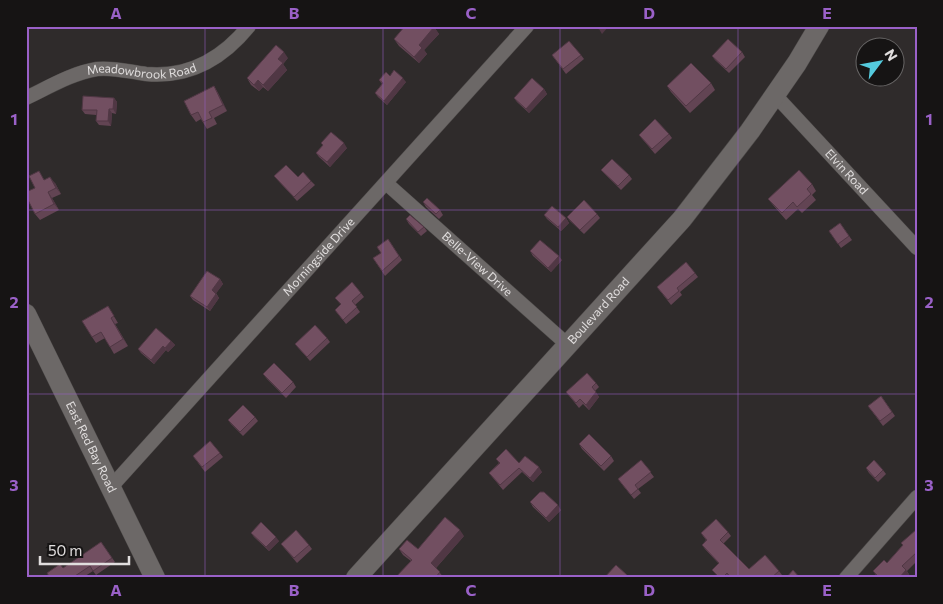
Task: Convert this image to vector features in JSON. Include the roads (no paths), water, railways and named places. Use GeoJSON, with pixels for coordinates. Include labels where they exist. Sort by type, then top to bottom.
{"type":"FeatureCollection","features":[{"type":"Feature","properties":{"kind":"street","name":"Meadowbrook Road"},"geometry":{"type":"LineString","coordinates":[[26,98],[78,74],[99,69],[162,74],[186,71],[208,62],[224,52],[249,26]]}},
{"type":"Feature","properties":{"kind":"street","name":"Morningside Drive"},"geometry":{"type":"LineString","coordinates":[[111,487],[528,26]]}},
{"type":"Feature","properties":{"kind":"street","name":"Boulevard Road"},"geometry":{"type":"LineString","coordinates":[[356,578],[569,346],[687,213],[775,95],[819,26]]}},
{"type":"Feature","properties":{"kind":"street","name":"Elvin Road"},"geometry":{"type":"LineString","coordinates":[[775,95],[917,248]]}},
{"type":"Feature","properties":{"kind":"street","name":"Belle-View Drive"},"geometry":{"type":"LineString","coordinates":[[386,183],[569,346]]}},
{"type":"Feature","properties":{"kind":"street","name":"East Red Bay Road"},"geometry":{"type":"LineString","coordinates":[[26,314],[155,578]]}},
{"type":"Feature","properties":{"kind":"street"},"geometry":{"type":"LineString","coordinates":[[846,578],[917,497]]}}]}
